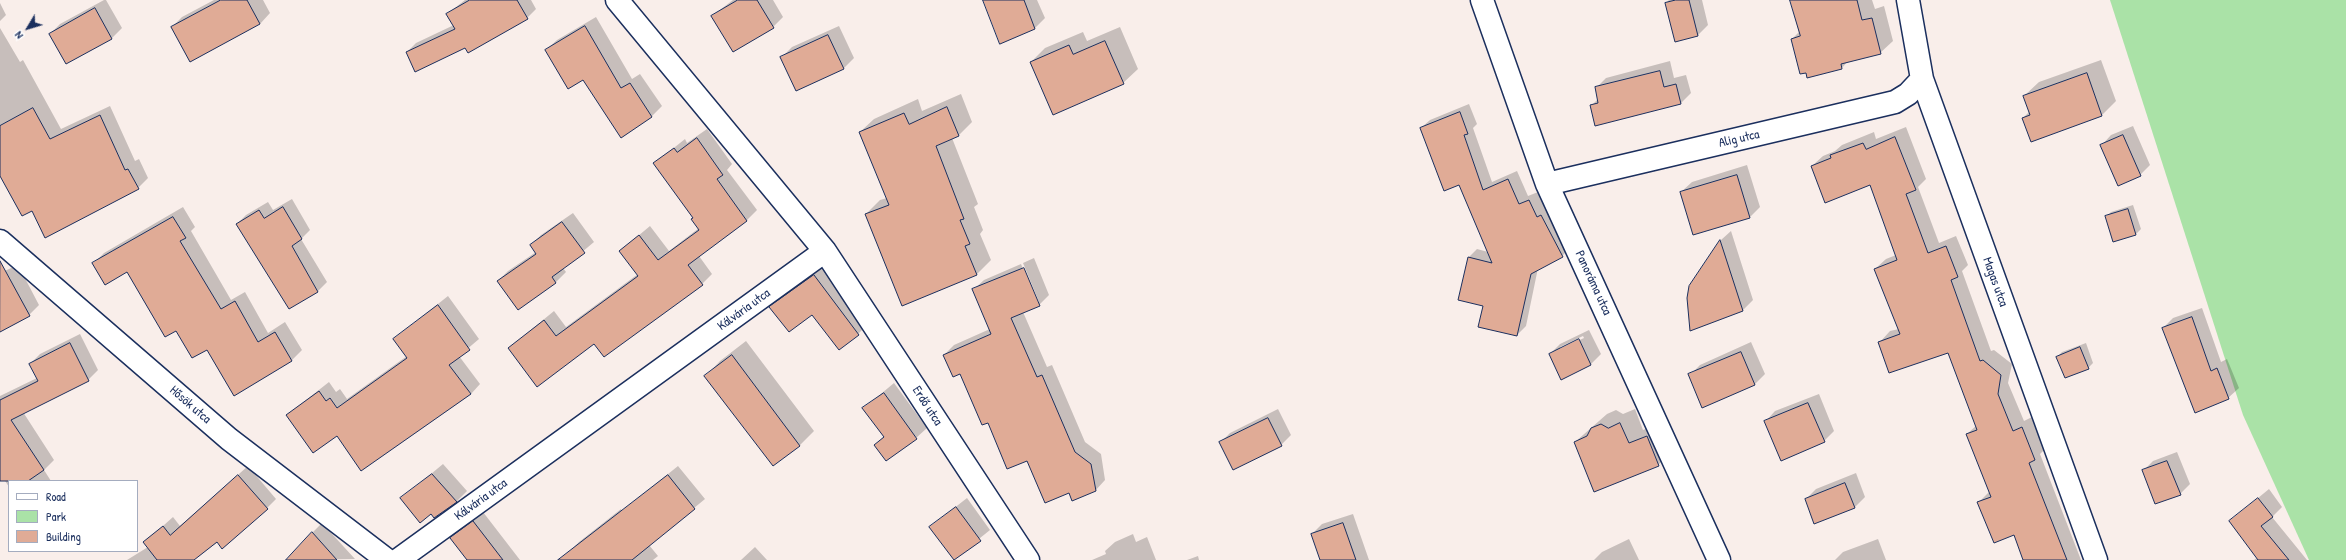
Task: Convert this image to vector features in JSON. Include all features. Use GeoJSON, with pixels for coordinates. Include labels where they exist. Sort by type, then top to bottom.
{"type":"FeatureCollection","features":[{"type":"Feature","properties":{"kind":"street"},"geometry":{"type":"LineString","coordinates":[[617,0],[825,251]]}},
{"type":"Feature","properties":{"kind":"street","name":"Panoráma utca"},"geometry":{"type":"LineString","coordinates":[[1482,0],[1547,184],[1719,560]]}},
{"type":"Feature","properties":{"kind":"street","name":"Magas utca"},"geometry":{"type":"LineString","coordinates":[[1908,0],[1922,79],[2096,560]]}},
{"type":"Feature","properties":{"kind":"street","name":"Alig utca"},"geometry":{"type":"LineString","coordinates":[[1547,184],[1895,102],[1908,94],[1922,79]]}},
{"type":"Feature","properties":{"kind":"street","name":"Hősök utca"},"geometry":{"type":"LineString","coordinates":[[0,241],[229,439],[387,560]]}},
{"type":"Feature","properties":{"kind":"street","name":"Kálvária utca"},"geometry":{"type":"LineString","coordinates":[[398,560],[825,251]]}},
{"type":"Feature","properties":{"kind":"street","name":"Erdő utca"},"geometry":{"type":"LineString","coordinates":[[825,251],[1028,560]]}},
{"type":"Feature","properties":{"kind":"green space"},"geometry":{"type":"Polygon","coordinates":[[[2110,0],[2346,0],[2346,560],[2309,560],[2243,415],[2110,0]]]}},
{"type":"Feature","properties":{"kind":"building"},"geometry":{"type":"Polygon","coordinates":[[[221,0],[247,0],[260,24],[190,62],[171,27],[221,0]]]}},
{"type":"Feature","properties":{"kind":"building"},"geometry":{"type":"Polygon","coordinates":[[[470,0],[517,0],[528,19],[468,53],[465,48],[415,72],[406,52],[455,29],[446,14],[470,0]]]}},
{"type":"Feature","properties":{"kind":"building"},"geometry":{"type":"Polygon","coordinates":[[[738,0],[757,0],[774,28],[733,52],[711,16],[738,0]]]}},
{"type":"Feature","properties":{"kind":"building"},"geometry":{"type":"Polygon","coordinates":[[[983,0],[1024,0],[1035,29],[1000,44],[983,0]]]}},
{"type":"Feature","properties":{"kind":"building"},"geometry":{"type":"Polygon","coordinates":[[[1676,0],[1689,0],[1698,36],[1675,42],[1665,3],[1676,0]]]}},
{"type":"Feature","properties":{"kind":"building"},"geometry":{"type":"Polygon","coordinates":[[[1790,0],[1857,0],[1862,20],[1872,18],[1881,54],[1841,64],[1842,69],[1807,78],[1806,73],[1800,74],[1791,39],[1800,36],[1790,0]]]}},
{"type":"Feature","properties":{"kind":"building"},"geometry":{"type":"Polygon","coordinates":[[[95,8],[112,39],[66,64],[49,34],[95,8]]]}},
{"type":"Feature","properties":{"kind":"building"},"geometry":{"type":"Polygon","coordinates":[[[585,26],[621,88],[630,83],[652,117],[621,138],[583,80],[568,89],[545,50],[585,26]]]}},
{"type":"Feature","properties":{"kind":"building"},"geometry":{"type":"Polygon","coordinates":[[[828,35],[844,69],[796,91],[780,57],[828,35]]]}},
{"type":"Feature","properties":{"kind":"building"},"geometry":{"type":"Polygon","coordinates":[[[1105,41],[1124,84],[1053,115],[1030,62],[1069,45],[1073,54],[1105,41]]]}},
{"type":"Feature","properties":{"kind":"building"},"geometry":{"type":"Polygon","coordinates":[[[1660,71],[1664,87],[1676,84],[1681,104],[1595,126],[1590,105],[1598,103],[1595,87],[1660,71]]]}},
{"type":"Feature","properties":{"kind":"building"},"geometry":{"type":"Polygon","coordinates":[[[2087,73],[2102,116],[2031,142],[2022,118],[2030,115],[2023,96],[2087,73]]]}},
{"type":"Feature","properties":{"kind":"building"},"geometry":{"type":"Polygon","coordinates":[[[947,107],[959,136],[936,146],[964,219],[960,220],[970,244],[965,246],[977,275],[902,306],[865,214],[889,205],[859,132],[904,113],[909,124],[947,107]]]}},
{"type":"Feature","properties":{"kind":"building"},"geometry":{"type":"Polygon","coordinates":[[[33,108],[50,139],[100,115],[125,170],[128,169],[139,189],[45,238],[32,211],[22,216],[0,176],[0,126],[33,108]]]}},
{"type":"Feature","properties":{"kind":"building"},"geometry":{"type":"Polygon","coordinates":[[[1460,112],[1468,134],[1464,135],[1483,190],[1508,179],[1519,204],[1529,200],[1537,217],[1541,215],[1563,257],[1531,274],[1517,336],[1478,327],[1483,306],[1458,300],[1468,257],[1492,263],[1459,185],[1444,191],[1420,128],[1460,112]]]}},
{"type":"Feature","properties":{"kind":"building"},"geometry":{"type":"Polygon","coordinates":[[[2123,135],[2141,176],[2118,186],[2100,145],[2123,135]]]}},
{"type":"Feature","properties":{"kind":"building"},"geometry":{"type":"Polygon","coordinates":[[[1895,137],[1916,190],[1906,194],[1928,253],[1946,246],[1958,277],[1951,280],[1980,361],[1983,360],[2001,375],[1998,394],[2013,431],[2022,427],[2035,460],[2029,463],[2067,560],[2023,560],[2014,535],[1994,543],[1977,502],[1991,497],[1966,434],[1977,430],[1948,353],[1889,373],[1878,342],[1900,334],[1874,269],[1897,260],[1870,185],[1825,203],[1811,166],[1831,158],[1830,155],[1863,143],[1866,149],[1895,137]]]}},
{"type":"Feature","properties":{"kind":"building"},"geometry":{"type":"Polygon","coordinates":[[[697,138],[723,175],[717,179],[747,221],[688,265],[703,285],[604,357],[594,344],[537,387],[508,348],[544,320],[556,336],[638,276],[619,251],[639,235],[658,260],[699,230],[691,219],[693,218],[653,163],[674,148],[677,152],[697,138]]]}},
{"type":"Feature","properties":{"kind":"building"},"geometry":{"type":"Polygon","coordinates":[[[1737,175],[1750,218],[1693,235],[1680,192],[1737,175]]]}},
{"type":"Feature","properties":{"kind":"building"},"geometry":{"type":"Polygon","coordinates":[[[283,207],[302,239],[292,246],[318,292],[289,309],[236,224],[259,210],[264,218],[283,207]]]}},
{"type":"Feature","properties":{"kind":"building"},"geometry":{"type":"Polygon","coordinates":[[[2128,209],[2136,235],[2113,242],[2105,216],[2128,209]]]}},
{"type":"Feature","properties":{"kind":"building"},"geometry":{"type":"Polygon","coordinates":[[[173,217],[186,238],[180,241],[221,309],[235,301],[258,342],[275,332],[292,361],[234,396],[207,350],[192,358],[176,331],[165,337],[127,272],[105,285],[92,263],[173,217]]]}},
{"type":"Feature","properties":{"kind":"building"},"geometry":{"type":"Polygon","coordinates":[[[562,222],[585,253],[552,277],[556,283],[518,310],[497,281],[536,254],[530,245],[562,222]]]}},
{"type":"Feature","properties":{"kind":"building"},"geometry":{"type":"Polygon","coordinates":[[[1720,240],[1743,311],[1690,331],[1687,298],[1689,286],[1720,240]]]}},
{"type":"Feature","properties":{"kind":"building"},"geometry":{"type":"Polygon","coordinates":[[[0,261],[30,316],[0,332],[0,261]]]}},
{"type":"Feature","properties":{"kind":"building"},"geometry":{"type":"Polygon","coordinates":[[[1024,268],[1040,306],[1011,318],[1037,377],[1042,375],[1075,452],[1091,464],[1096,491],[1072,501],[1069,493],[1045,503],[1027,461],[1007,469],[988,423],[982,425],[960,374],[953,377],[943,355],[991,334],[972,289],[1024,268]]]}},
{"type":"Feature","properties":{"kind":"building"},"geometry":{"type":"Polygon","coordinates":[[[814,275],[859,335],[839,350],[812,315],[789,332],[769,307],[814,275]]]}},
{"type":"Feature","properties":{"kind":"building"},"geometry":{"type":"Polygon","coordinates":[[[438,305],[470,350],[449,365],[471,394],[361,471],[337,436],[313,453],[286,415],[319,391],[326,401],[330,398],[337,408],[407,358],[393,339],[438,305]]]}},
{"type":"Feature","properties":{"kind":"building"},"geometry":{"type":"Polygon","coordinates":[[[2192,317],[2211,371],[2217,368],[2229,399],[2195,413],[2162,328],[2192,317]]]}},
{"type":"Feature","properties":{"kind":"building"},"geometry":{"type":"Polygon","coordinates":[[[1579,339],[1591,365],[1561,380],[1549,354],[1579,339]]]}},
{"type":"Feature","properties":{"kind":"building"},"geometry":{"type":"Polygon","coordinates":[[[70,343],[89,381],[11,420],[44,470],[29,480],[0,481],[0,400],[38,381],[29,364],[70,343]]]}},
{"type":"Feature","properties":{"kind":"building"},"geometry":{"type":"Polygon","coordinates":[[[2080,347],[2089,369],[2065,378],[2056,357],[2080,347]]]}},
{"type":"Feature","properties":{"kind":"building"},"geometry":{"type":"Polygon","coordinates":[[[1741,352],[1755,385],[1702,408],[1688,374],[1741,352]]]}},
{"type":"Feature","properties":{"kind":"building"},"geometry":{"type":"Polygon","coordinates":[[[732,355],[800,446],[773,466],[704,376],[732,355]]]}},
{"type":"Feature","properties":{"kind":"building"},"geometry":{"type":"Polygon","coordinates":[[[884,393],[917,439],[886,461],[874,445],[884,437],[862,408],[884,393]]]}},
{"type":"Feature","properties":{"kind":"building"},"geometry":{"type":"Polygon","coordinates":[[[1808,403],[1825,442],[1781,461],[1764,421],[1808,403]]]}},
{"type":"Feature","properties":{"kind":"building"},"geometry":{"type":"Polygon","coordinates":[[[1268,418],[1282,446],[1233,470],[1219,442],[1268,418]]]}},
{"type":"Feature","properties":{"kind":"building"},"geometry":{"type":"Polygon","coordinates":[[[1620,423],[1629,443],[1647,436],[1659,466],[1594,492],[1574,442],[1587,436],[1591,428],[1601,424],[1608,428],[1620,423]]]}},
{"type":"Feature","properties":{"kind":"building"},"geometry":{"type":"Polygon","coordinates":[[[2167,461],[2181,495],[2155,504],[2142,470],[2167,461]]]}},
{"type":"Feature","properties":{"kind":"building"},"geometry":{"type":"Polygon","coordinates":[[[432,474],[457,502],[434,518],[431,514],[420,523],[400,498],[432,474]]]}},
{"type":"Feature","properties":{"kind":"building"},"geometry":{"type":"Polygon","coordinates":[[[238,475],[268,509],[222,549],[217,542],[194,560],[157,560],[143,542],[163,526],[170,535],[238,475]]]}},
{"type":"Feature","properties":{"kind":"building"},"geometry":{"type":"Polygon","coordinates":[[[668,475],[695,509],[632,560],[558,560],[668,475]]]}},
{"type":"Feature","properties":{"kind":"building"},"geometry":{"type":"Polygon","coordinates":[[[1845,483],[1855,508],[1814,524],[1805,499],[1845,483]]]}},
{"type":"Feature","properties":{"kind":"building"},"geometry":{"type":"Polygon","coordinates":[[[2258,498],[2273,517],[2261,526],[2289,560],[2258,560],[2229,521],[2258,498]]]}},
{"type":"Feature","properties":{"kind":"building"},"geometry":{"type":"Polygon","coordinates":[[[956,507],[981,541],[954,560],[929,527],[956,507]]]}},
{"type":"Feature","properties":{"kind":"building"},"geometry":{"type":"Polygon","coordinates":[[[473,521],[503,560],[467,560],[450,538],[473,521]]]}},
{"type":"Feature","properties":{"kind":"building"},"geometry":{"type":"Polygon","coordinates":[[[1343,523],[1356,560],[1320,560],[1311,534],[1343,523]]]}},
{"type":"Feature","properties":{"kind":"building"},"geometry":{"type":"Polygon","coordinates":[[[312,532],[337,560],[286,560],[312,532]]]}}]}
